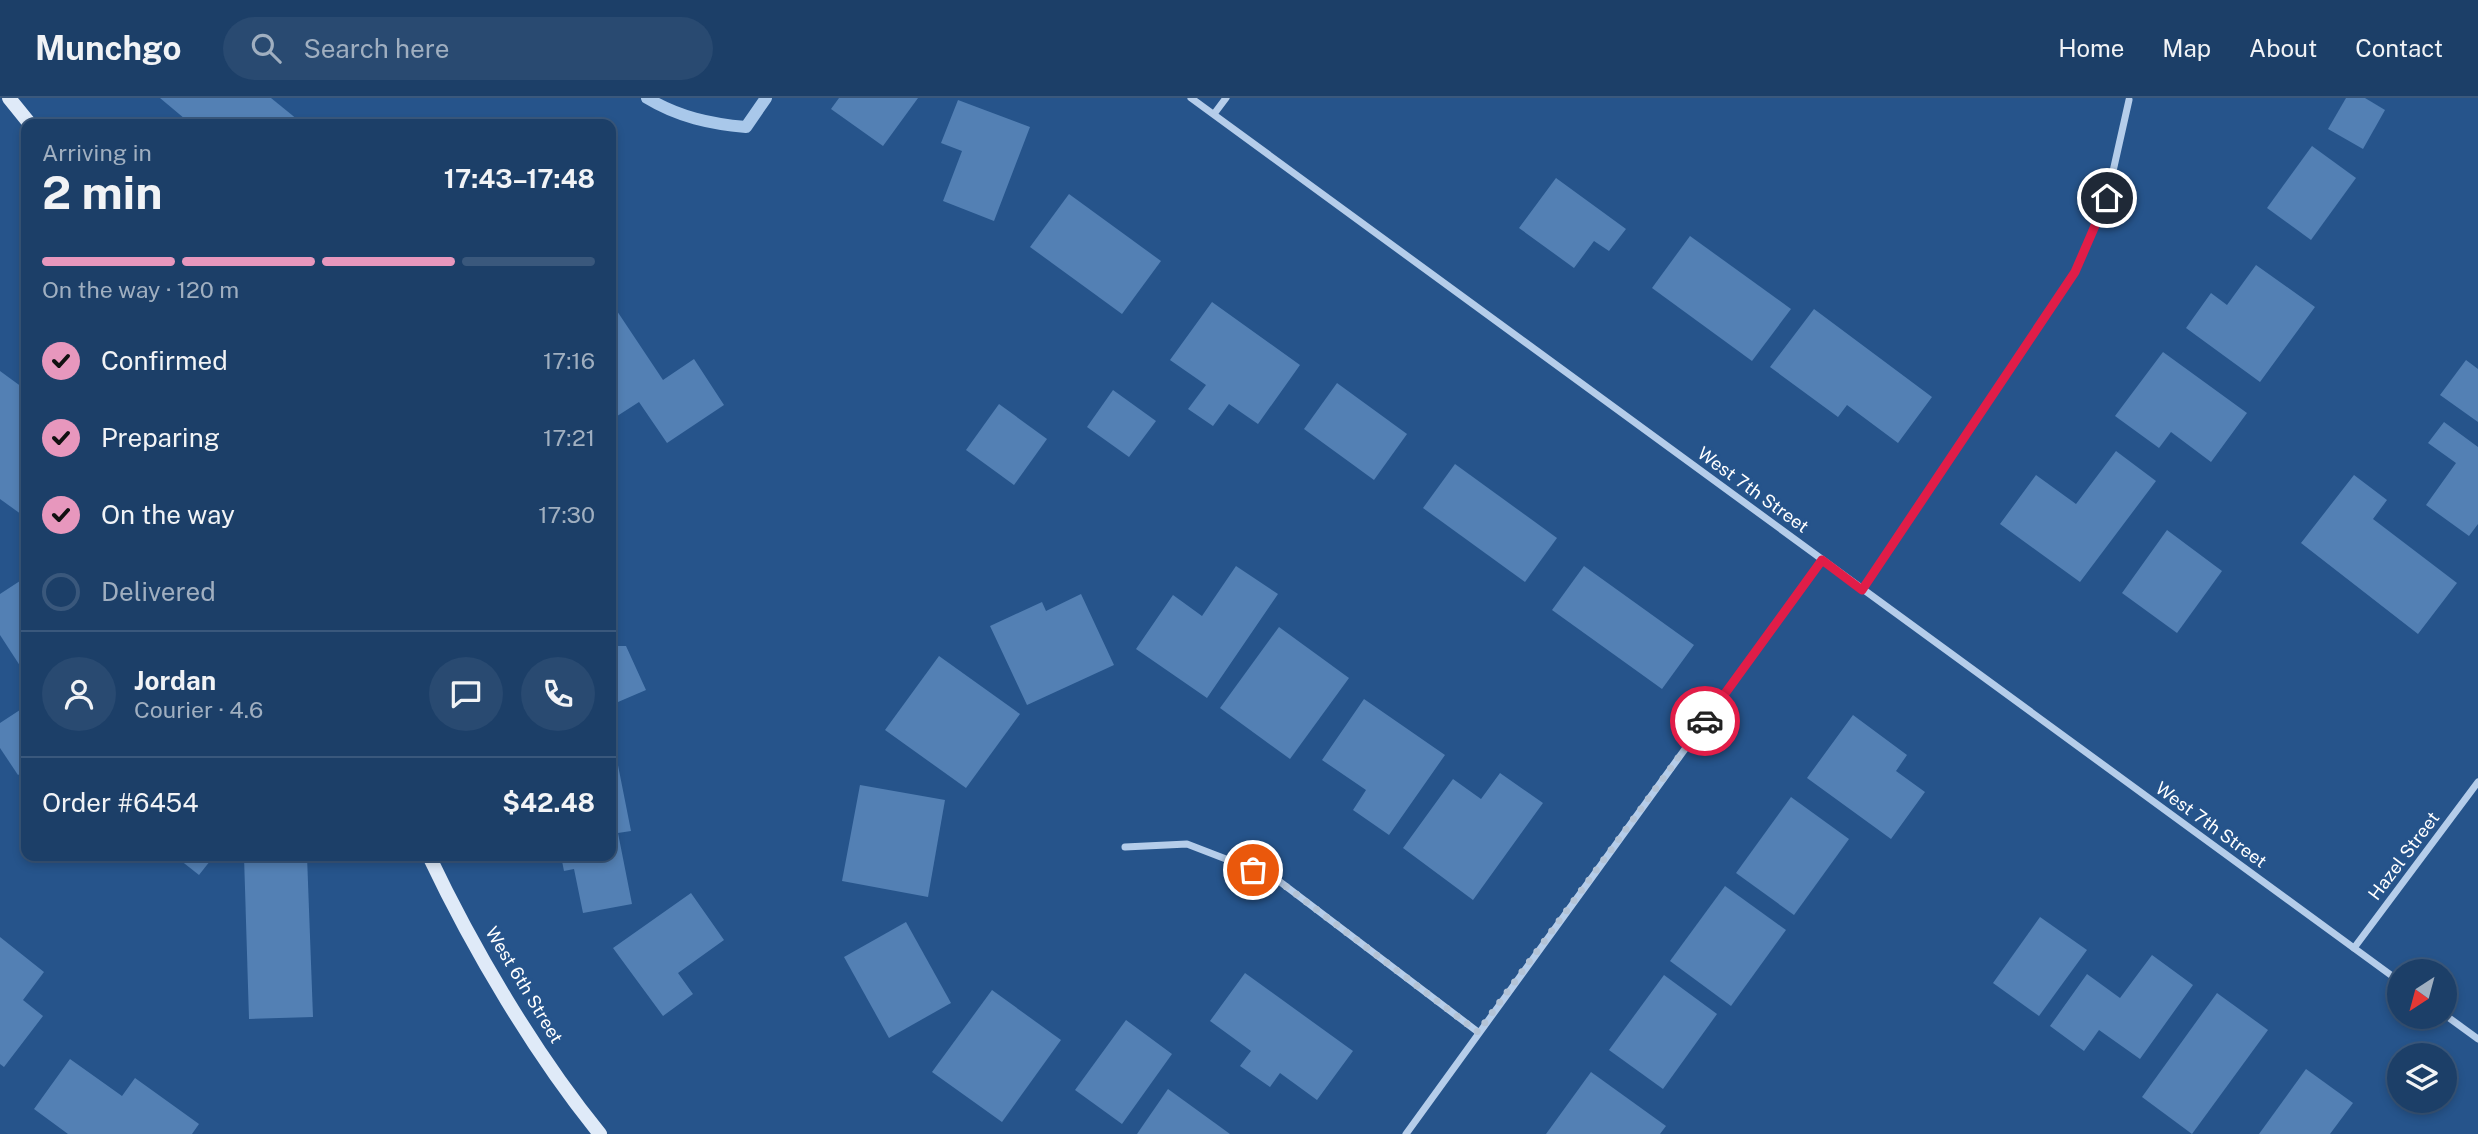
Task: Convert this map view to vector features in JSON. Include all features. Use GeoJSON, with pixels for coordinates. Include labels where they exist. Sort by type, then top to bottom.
{"type":"FeatureCollection","features":[{"type":"Feature","properties":{"kind":"street"},"geometry":{"type":"LineString","coordinates":[[9,98],[26,119]]}},
{"type":"Feature","properties":{"kind":"street","name":"West 7th Street"},"geometry":{"type":"LineString","coordinates":[[1191,98],[2387,972]]}},
{"type":"Feature","properties":{"kind":"street"},"geometry":{"type":"LineString","coordinates":[[1214,114],[1226,98]]}},
{"type":"Feature","properties":{"kind":"street"},"geometry":{"type":"LineString","coordinates":[[1862,590],[2075,272],[2107,198],[2129,100]]}},
{"type":"Feature","properties":{"kind":"street"},"geometry":{"type":"LineString","coordinates":[[1406,1134],[1822,560]]}},
{"type":"Feature","properties":{"kind":"street","name":"Hazel Street"},"geometry":{"type":"LineString","coordinates":[[2354,948],[2478,782]]}},
{"type":"Feature","properties":{"kind":"street"},"geometry":{"type":"LineString","coordinates":[[1125,847],[1186,844],[1275,878],[1478,1032]]}},
{"type":"Feature","properties":{"kind":"street","name":"West 6th Street"},"geometry":{"type":"LineString","coordinates":[[432,861],[502,989],[594,1132]]}},
{"type":"Feature","properties":{"kind":"street"},"geometry":{"type":"LineString","coordinates":[[2457,1024],[2478,1039]]}},
{"type":"Feature","properties":{"kind":"building"},"geometry":{"type":"Polygon","coordinates":[[[160,98],[271,98],[297,119],[185,119],[160,98]]]}},
{"type":"Feature","properties":{"kind":"building"},"geometry":{"type":"Polygon","coordinates":[[[839,98],[918,98],[883,146],[831,109],[839,98]]]}},
{"type":"Feature","properties":{"kind":"building"},"geometry":{"type":"Polygon","coordinates":[[[2346,98],[2365,98],[2385,110],[2363,149],[2328,129],[2346,98]]]}},
{"type":"Feature","properties":{"kind":"building"},"geometry":{"type":"Polygon","coordinates":[[[958,100],[1030,127],[994,221],[943,201],[962,151],[941,143],[958,100]]]}},
{"type":"Feature","properties":{"kind":"building"},"geometry":{"type":"Polygon","coordinates":[[[2312,146],[2356,178],[2311,240],[2267,208],[2312,146]]]}},
{"type":"Feature","properties":{"kind":"building"},"geometry":{"type":"Polygon","coordinates":[[[1556,178],[1626,229],[1609,251],[1594,241],[1574,268],[1519,228],[1556,178]]]}},
{"type":"Feature","properties":{"kind":"building"},"geometry":{"type":"Polygon","coordinates":[[[1069,194],[1161,261],[1122,314],[1030,247],[1069,194]]]}},
{"type":"Feature","properties":{"kind":"building"},"geometry":{"type":"Polygon","coordinates":[[[1690,236],[1791,309],[1752,361],[1652,288],[1690,236]]]}},
{"type":"Feature","properties":{"kind":"building"},"geometry":{"type":"Polygon","coordinates":[[[2256,265],[2315,307],[2260,382],[2186,328],[2211,293],[2227,305],[2256,265]]]}},
{"type":"Feature","properties":{"kind":"building"},"geometry":{"type":"Polygon","coordinates":[[[1212,302],[1300,365],[1258,424],[1229,404],[1213,426],[1188,409],[1206,385],[1170,360],[1212,302]]]}},
{"type":"Feature","properties":{"kind":"building"},"geometry":{"type":"Polygon","coordinates":[[[1814,309],[1932,397],[1898,443],[1847,405],[1838,417],[1770,367],[1814,309]]]}},
{"type":"Feature","properties":{"kind":"building"},"geometry":{"type":"Polygon","coordinates":[[[616,310],[663,380],[694,359],[724,405],[667,443],[639,402],[616,417],[616,310]]]}},
{"type":"Feature","properties":{"kind":"building"},"geometry":{"type":"Polygon","coordinates":[[[2163,352],[2247,413],[2211,462],[2171,432],[2159,448],[2115,416],[2163,352]]]}},
{"type":"Feature","properties":{"kind":"building"},"geometry":{"type":"Polygon","coordinates":[[[2466,360],[2478,369],[2478,422],[2440,395],[2466,360]]]}},
{"type":"Feature","properties":{"kind":"building"},"geometry":{"type":"Polygon","coordinates":[[[0,371],[21,386],[21,514],[0,499],[0,371]]]}},
{"type":"Feature","properties":{"kind":"building"},"geometry":{"type":"Polygon","coordinates":[[[1337,383],[1407,434],[1374,480],[1304,429],[1337,383]]]}},
{"type":"Feature","properties":{"kind":"building"},"geometry":{"type":"Polygon","coordinates":[[[1113,390],[1156,421],[1129,457],[1087,427],[1113,390]]]}},
{"type":"Feature","properties":{"kind":"building"},"geometry":{"type":"Polygon","coordinates":[[[999,404],[1047,439],[1014,485],[966,450],[999,404]]]}},
{"type":"Feature","properties":{"kind":"building"},"geometry":{"type":"Polygon","coordinates":[[[2444,422],[2478,447],[2478,524],[2469,536],[2426,505],[2456,463],[2428,443],[2444,422]]]}},
{"type":"Feature","properties":{"kind":"building"},"geometry":{"type":"Polygon","coordinates":[[[2116,451],[2156,481],[2080,582],[2000,524],[2036,475],[2076,504],[2116,451]]]}},
{"type":"Feature","properties":{"kind":"building"},"geometry":{"type":"Polygon","coordinates":[[[1455,464],[1557,538],[1525,582],[1423,508],[1455,464]]]}},
{"type":"Feature","properties":{"kind":"building"},"geometry":{"type":"Polygon","coordinates":[[[2354,475],[2387,500],[2373,519],[2457,583],[2418,634],[2301,543],[2354,475]]]}},
{"type":"Feature","properties":{"kind":"building"},"geometry":{"type":"Polygon","coordinates":[[[2167,530],[2222,571],[2177,633],[2122,593],[2167,530]]]}},
{"type":"Feature","properties":{"kind":"building"},"geometry":{"type":"Polygon","coordinates":[[[1236,566],[1278,594],[1207,698],[1136,649],[1173,595],[1202,616],[1236,566]]]}},
{"type":"Feature","properties":{"kind":"building"},"geometry":{"type":"Polygon","coordinates":[[[1584,566],[1694,645],[1662,689],[1552,610],[1584,566]]]}},
{"type":"Feature","properties":{"kind":"building"},"geometry":{"type":"Polygon","coordinates":[[[21,580],[21,667],[0,635],[0,594],[21,580]]]}},
{"type":"Feature","properties":{"kind":"building"},"geometry":{"type":"Polygon","coordinates":[[[1081,594],[1114,665],[1027,705],[990,626],[1042,602],[1046,611],[1081,594]]]}},
{"type":"Feature","properties":{"kind":"building"},"geometry":{"type":"Polygon","coordinates":[[[1279,627],[1349,678],[1290,759],[1220,708],[1279,627]]]}},
{"type":"Feature","properties":{"kind":"building"},"geometry":{"type":"Polygon","coordinates":[[[616,646],[626,646],[646,690],[616,703],[616,646]]]}},
{"type":"Feature","properties":{"kind":"building"},"geometry":{"type":"Polygon","coordinates":[[[939,656],[1020,714],[966,788],[885,730],[939,656]]]}},
{"type":"Feature","properties":{"kind":"building"},"geometry":{"type":"Polygon","coordinates":[[[1364,699],[1445,755],[1389,835],[1353,810],[1366,790],[1322,760],[1364,699]]]}},
{"type":"Feature","properties":{"kind":"building"},"geometry":{"type":"Polygon","coordinates":[[[21,709],[21,773],[18,775],[0,748],[0,723],[21,709]]]}},
{"type":"Feature","properties":{"kind":"building"},"geometry":{"type":"Polygon","coordinates":[[[1853,715],[1907,755],[1896,771],[1925,792],[1891,839],[1807,778],[1853,715]]]}},
{"type":"Feature","properties":{"kind":"building"},"geometry":{"type":"Polygon","coordinates":[[[616,755],[631,831],[618,833],[632,904],[583,913],[574,869],[564,871],[562,861],[616,861],[616,755]]]}},
{"type":"Feature","properties":{"kind":"building"},"geometry":{"type":"Polygon","coordinates":[[[1500,773],[1543,803],[1473,900],[1403,848],[1453,779],[1481,799],[1500,773]]]}},
{"type":"Feature","properties":{"kind":"building"},"geometry":{"type":"Polygon","coordinates":[[[860,785],[945,800],[928,897],[842,881],[860,785]]]}},
{"type":"Feature","properties":{"kind":"building"},"geometry":{"type":"Polygon","coordinates":[[[1791,797],[1849,839],[1794,915],[1736,873],[1791,797]]]}},
{"type":"Feature","properties":{"kind":"building"},"geometry":{"type":"Polygon","coordinates":[[[181,861],[210,861],[199,875],[181,861]]]}},
{"type":"Feature","properties":{"kind":"building"},"geometry":{"type":"Polygon","coordinates":[[[244,861],[307,861],[313,1017],[249,1019],[244,861]]]}},
{"type":"Feature","properties":{"kind":"building"},"geometry":{"type":"Polygon","coordinates":[[[1725,886],[1786,930],[1731,1006],[1670,961],[1725,886]]]}},
{"type":"Feature","properties":{"kind":"building"},"geometry":{"type":"Polygon","coordinates":[[[691,893],[724,940],[678,973],[693,994],[663,1016],[613,948],[691,893]]]}},
{"type":"Feature","properties":{"kind":"building"},"geometry":{"type":"Polygon","coordinates":[[[2040,917],[2087,950],[2039,1016],[1993,983],[2040,917]]]}},
{"type":"Feature","properties":{"kind":"building"},"geometry":{"type":"Polygon","coordinates":[[[906,922],[951,1003],[889,1038],[844,957],[906,922]]]}},
{"type":"Feature","properties":{"kind":"building"},"geometry":{"type":"Polygon","coordinates":[[[0,937],[44,972],[23,1000],[43,1016],[4,1067],[0,1064],[0,937]]]}},
{"type":"Feature","properties":{"kind":"building"},"geometry":{"type":"Polygon","coordinates":[[[2152,955],[2193,985],[2140,1059],[2099,1030],[2084,1051],[2050,1026],[2087,974],[2120,998],[2152,955]]]}},
{"type":"Feature","properties":{"kind":"building"},"geometry":{"type":"Polygon","coordinates":[[[1245,973],[1353,1051],[1317,1100],[1280,1073],[1270,1087],[1240,1066],[1251,1051],[1210,1021],[1245,973]]]}},
{"type":"Feature","properties":{"kind":"building"},"geometry":{"type":"Polygon","coordinates":[[[1664,975],[1717,1014],[1663,1089],[1609,1050],[1664,975]]]}},
{"type":"Feature","properties":{"kind":"building"},"geometry":{"type":"Polygon","coordinates":[[[992,990],[1061,1040],[1002,1122],[932,1072],[992,990]]]}},
{"type":"Feature","properties":{"kind":"building"},"geometry":{"type":"Polygon","coordinates":[[[2217,993],[2268,1030],[2192,1134],[2142,1097],[2217,993]]]}},
{"type":"Feature","properties":{"kind":"building"},"geometry":{"type":"Polygon","coordinates":[[[1126,1020],[1172,1054],[1122,1124],[1075,1090],[1126,1020]]]}},
{"type":"Feature","properties":{"kind":"building"},"geometry":{"type":"Polygon","coordinates":[[[70,1059],[122,1096],[135,1078],[199,1124],[192,1134],[68,1134],[34,1109],[70,1059]]]}},
{"type":"Feature","properties":{"kind":"building"},"geometry":{"type":"Polygon","coordinates":[[[2306,1069],[2353,1103],[2330,1134],[2259,1134],[2306,1069]]]}},
{"type":"Feature","properties":{"kind":"building"},"geometry":{"type":"Polygon","coordinates":[[[1591,1072],[1666,1126],[1660,1134],[1546,1134],[1591,1072]]]}},
{"type":"Feature","properties":{"kind":"building"},"geometry":{"type":"Polygon","coordinates":[[[1168,1089],[1230,1134],[1137,1134],[1168,1089]]]}},
{"type":"Feature","properties":{"kind":"waterway"},"geometry":{"type":"LineString","coordinates":[[647,98],[695,118],[746,127],[766,98]]}},
{"type":"Feature","properties":{"kind":"way so far"},"geometry":{"type":"LineString","coordinates":[[1253,870],[1275,878],[1478,1032],[1705,721]]}},
{"type":"Feature","properties":{"kind":"route"},"geometry":{"type":"LineString","coordinates":[[1705,721],[1822,560],[1862,590],[2075,272],[2107,198]]}}]}
